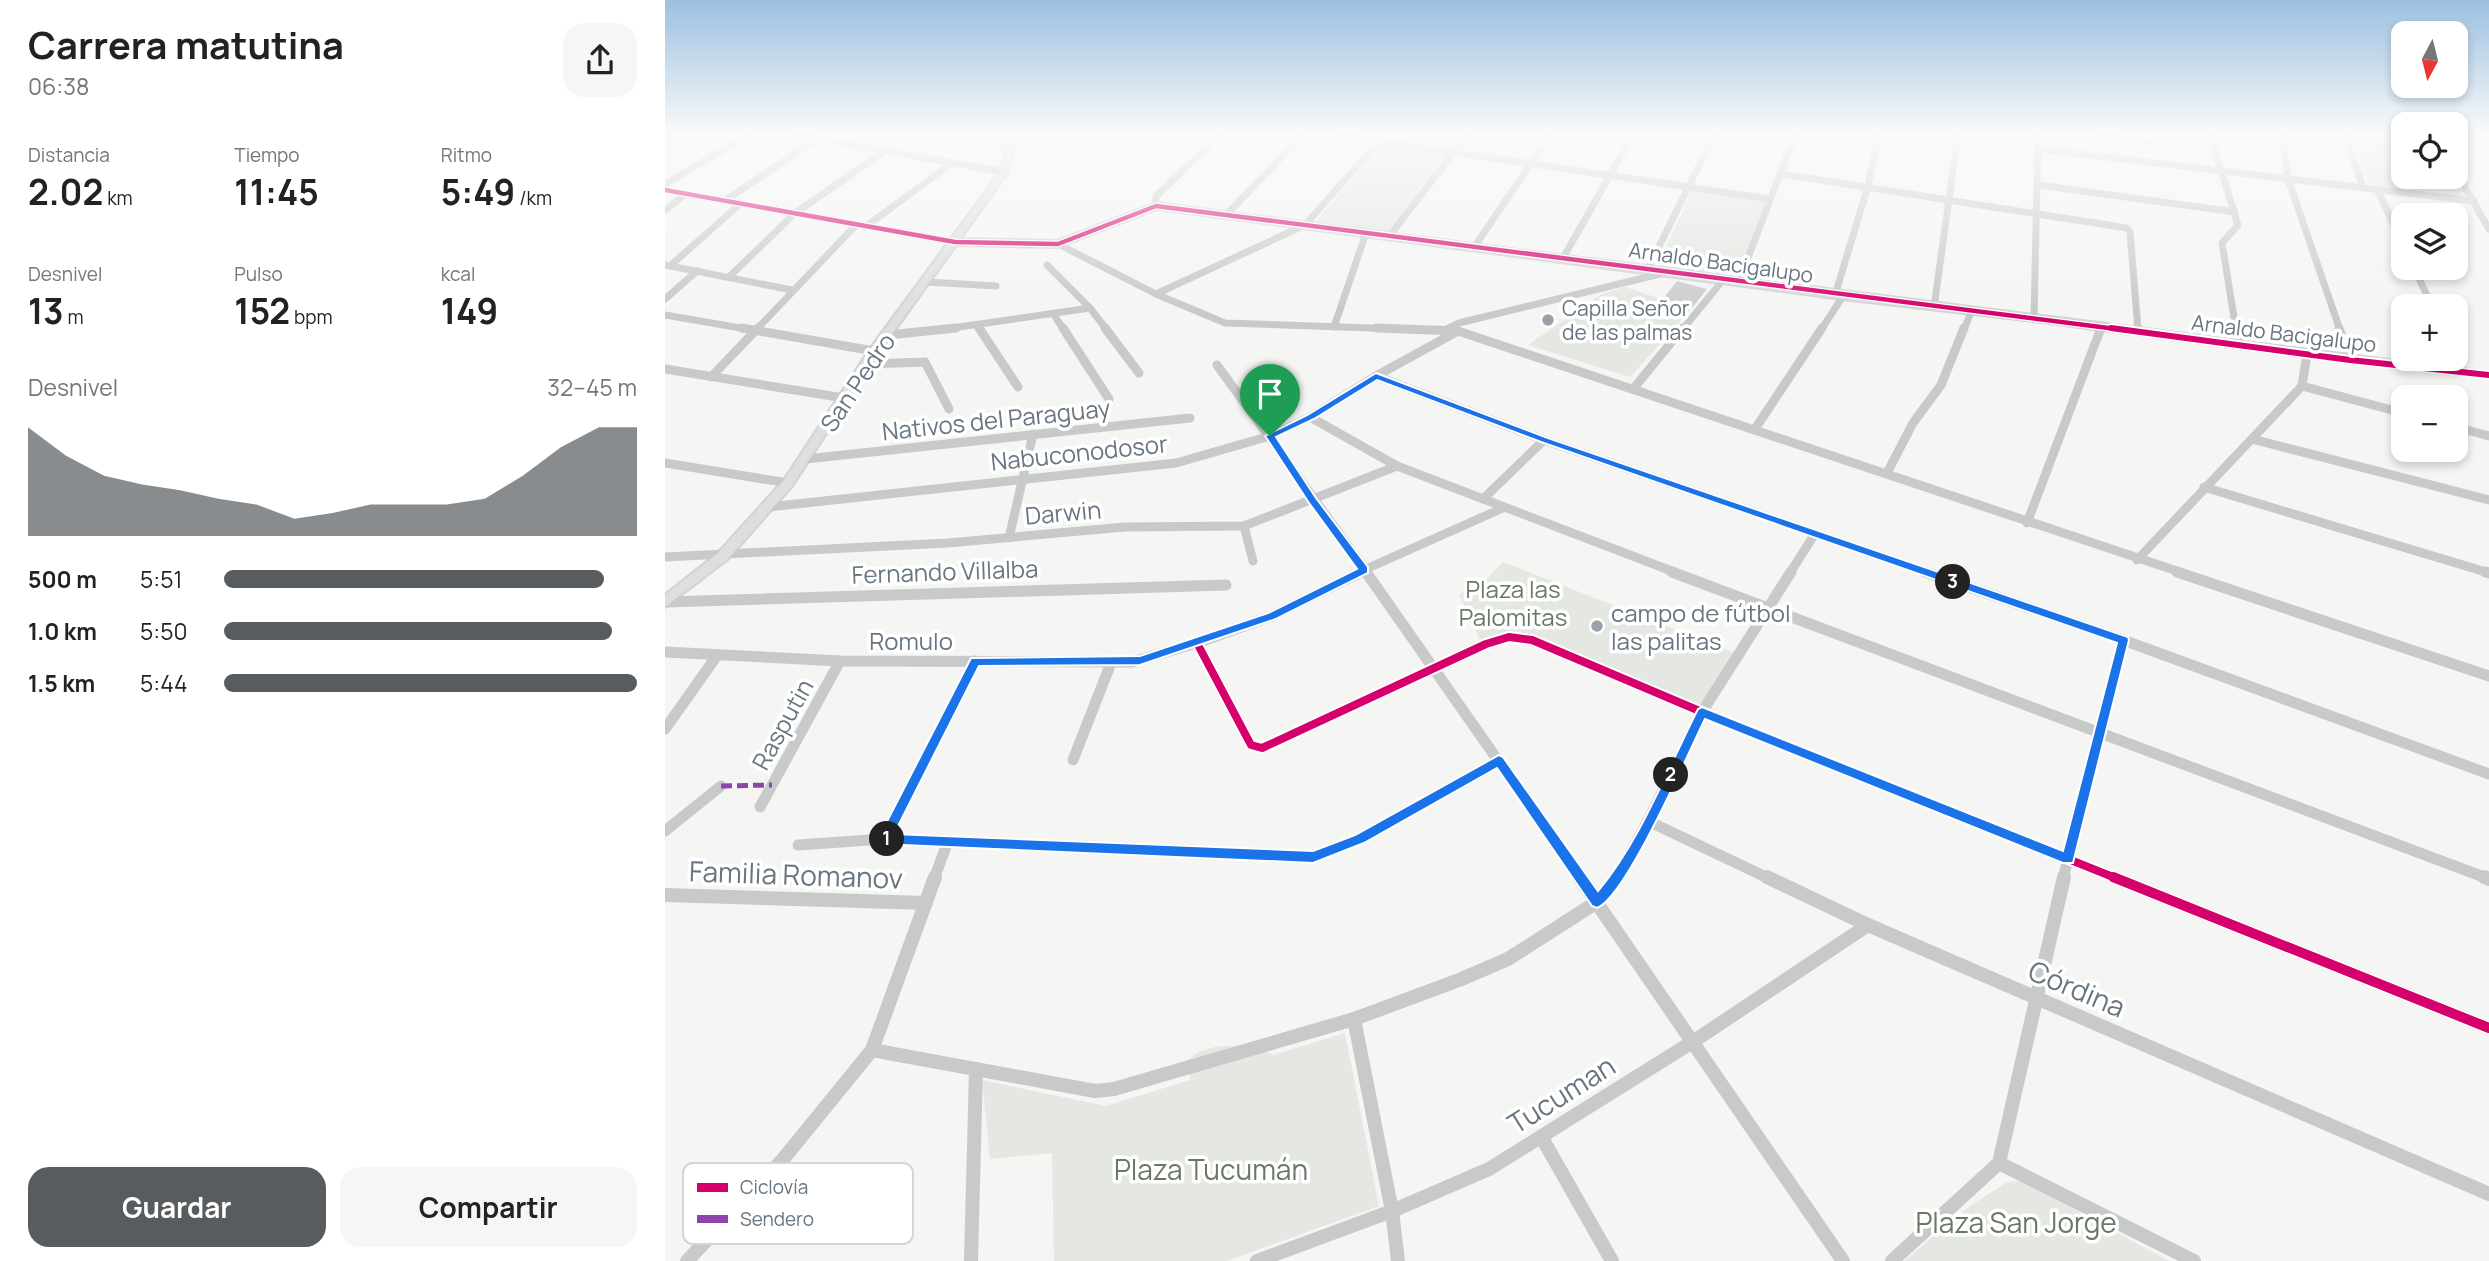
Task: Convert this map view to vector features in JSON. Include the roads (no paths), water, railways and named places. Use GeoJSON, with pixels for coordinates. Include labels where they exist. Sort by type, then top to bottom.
{"type":"FeatureCollection","features":[{"type":"Feature","properties":{"kind":"street"},"geometry":{"type":"LineString","coordinates":[[665,210],[686,194],[955,242]]}},
{"type":"Feature","properties":{"kind":"street"},"geometry":{"type":"LineString","coordinates":[[724,201],[735,194]]}},
{"type":"Feature","properties":{"kind":"street"},"geometry":{"type":"LineString","coordinates":[[729,277],[795,213],[823,194]]}},
{"type":"Feature","properties":{"kind":"street"},"geometry":{"type":"LineString","coordinates":[[711,377],[792,290],[861,226],[907,194]]}},
{"type":"Feature","properties":{"kind":"street","name":"San Pedro"},"geometry":{"type":"LineString","coordinates":[[665,602],[723,556],[788,483],[874,351],[927,282],[989,194]]}},
{"type":"Feature","properties":{"kind":"street"},"geometry":{"type":"LineString","coordinates":[[1156,206],[1158,194]]}},
{"type":"Feature","properties":{"kind":"street"},"geometry":{"type":"LineString","coordinates":[[1227,214],[1246,194]]}},
{"type":"Feature","properties":{"kind":"street"},"geometry":{"type":"LineString","coordinates":[[1156,294],[1304,225],[1332,194]]}},
{"type":"Feature","properties":{"kind":"street"},"geometry":{"type":"LineString","coordinates":[[1390,235],[1422,194]]}},
{"type":"Feature","properties":{"kind":"street"},"geometry":{"type":"LineString","coordinates":[[1475,246],[1510,194]]}},
{"type":"Feature","properties":{"kind":"street"},"geometry":{"type":"LineString","coordinates":[[1563,258],[1599,194]]}},
{"type":"Feature","properties":{"kind":"street"},"geometry":{"type":"LineString","coordinates":[[1648,269],[1683,194]]}},
{"type":"Feature","properties":{"kind":"street"},"geometry":{"type":"LineString","coordinates":[[1737,194],[1770,199]]}},
{"type":"Feature","properties":{"kind":"street"},"geometry":{"type":"LineString","coordinates":[[1739,281],[1772,194]]}},
{"type":"Feature","properties":{"kind":"street"},"geometry":{"type":"LineString","coordinates":[[1755,429],[1839,296],[1866,194]]}},
{"type":"Feature","properties":{"kind":"street"},"geometry":{"type":"LineString","coordinates":[[1917,194],[2127,228],[2130,232],[2138,332]]}},
{"type":"Feature","properties":{"kind":"street"},"geometry":{"type":"LineString","coordinates":[[1934,307],[1950,194]]}},
{"type":"Feature","properties":{"kind":"street"},"geometry":{"type":"LineString","coordinates":[[2034,318],[2038,194]]}},
{"type":"Feature","properties":{"kind":"street"},"geometry":{"type":"LineString","coordinates":[[2103,194],[2235,212]]}},
{"type":"Feature","properties":{"kind":"street"},"geometry":{"type":"LineString","coordinates":[[2229,194],[2238,225],[2222,243],[2239,345]]}},
{"type":"Feature","properties":{"kind":"street"},"geometry":{"type":"LineString","coordinates":[[2293,194],[2350,360]]}},
{"type":"Feature","properties":{"kind":"street"},"geometry":{"type":"LineString","coordinates":[[2379,194],[2391,219]]}},
{"type":"Feature","properties":{"kind":"street"},"geometry":{"type":"LineString","coordinates":[[2416,194],[2474,201]]}},
{"type":"Feature","properties":{"kind":"street"},"geometry":{"type":"LineString","coordinates":[[2470,194],[2489,229]]}},
{"type":"Feature","properties":{"kind":"street"},"geometry":{"type":"LineString","coordinates":[[668,265],[740,204]]}},
{"type":"Feature","properties":{"kind":"street","name":"Arnaldo Bacigalupo"},"geometry":{"type":"LineString","coordinates":[[955,242],[1058,244],[1156,206],[1839,296],[2391,364]]}},
{"type":"Feature","properties":{"kind":"street"},"geometry":{"type":"LineString","coordinates":[[1334,327],[1366,233]]}},
{"type":"Feature","properties":{"kind":"street"},"geometry":{"type":"LineString","coordinates":[[1058,244],[1156,294],[1225,323],[1458,331],[2489,676]]}},
{"type":"Feature","properties":{"kind":"street"},"geometry":{"type":"LineString","coordinates":[[668,265],[792,290]]}},
{"type":"Feature","properties":{"kind":"street"},"geometry":{"type":"LineString","coordinates":[[1047,265],[1090,307],[1139,373]]}},
{"type":"Feature","properties":{"kind":"street"},"geometry":{"type":"LineString","coordinates":[[665,299],[697,271]]}},
{"type":"Feature","properties":{"kind":"street"},"geometry":{"type":"LineString","coordinates":[[1447,329],[1459,323],[1669,272]]}},
{"type":"Feature","properties":{"kind":"street"},"geometry":{"type":"LineString","coordinates":[[1634,388],[1723,280]]}},
{"type":"Feature","properties":{"kind":"street"},"geometry":{"type":"LineString","coordinates":[[927,282],[996,286]]}},
{"type":"Feature","properties":{"kind":"street"},"geometry":{"type":"LineString","coordinates":[[888,335],[978,326],[1090,307]]}},
{"type":"Feature","properties":{"kind":"street"},"geometry":{"type":"LineString","coordinates":[[1887,473],[1913,423],[1941,385],[1971,312]]}},
{"type":"Feature","properties":{"kind":"street"},"geometry":{"type":"LineString","coordinates":[[665,315],[874,351]]}},
{"type":"Feature","properties":{"kind":"street"},"geometry":{"type":"LineString","coordinates":[[1054,315],[1109,398]]}},
{"type":"Feature","properties":{"kind":"street"},"geometry":{"type":"LineString","coordinates":[[978,326],[1019,387]]}},
{"type":"Feature","properties":{"kind":"street"},"geometry":{"type":"LineString","coordinates":[[2027,523],[2101,327]]}},
{"type":"Feature","properties":{"kind":"street","name":"Nabuconodosor"},"geometry":{"type":"LineString","coordinates":[[768,507],[1176,463],[1270,436],[1310,417],[1376,376],[1458,331]]}},
{"type":"Feature","properties":{"kind":"street"},"geometry":{"type":"LineString","coordinates":[[2137,560],[2302,386],[2307,354]]}},
{"type":"Feature","properties":{"kind":"street"},"geometry":{"type":"LineString","coordinates":[[865,364],[925,362],[949,409]]}},
{"type":"Feature","properties":{"kind":"street"},"geometry":{"type":"LineString","coordinates":[[1217,365],[1435,667],[1843,1261]]}},
{"type":"Feature","properties":{"kind":"street"},"geometry":{"type":"LineString","coordinates":[[665,369],[844,398]]}},
{"type":"Feature","properties":{"kind":"street","name":"Arnaldo Bacigalupo"},"geometry":{"type":"LineString","coordinates":[[2457,371],[2489,375]]}},
{"type":"Feature","properties":{"kind":"street"},"geometry":{"type":"LineString","coordinates":[[1376,376],[1544,440],[2123,640],[2489,774]]}},
{"type":"Feature","properties":{"kind":"street"},"geometry":{"type":"LineString","coordinates":[[2302,386],[2391,410]]}},
{"type":"Feature","properties":{"kind":"street"},"geometry":{"type":"LineString","coordinates":[[1310,417],[1397,466],[1503,508],[2489,879]]}},
{"type":"Feature","properties":{"kind":"street","name":"Nativos del Paraguay"},"geometry":{"type":"LineString","coordinates":[[806,459],[1190,418]]}},
{"type":"Feature","properties":{"kind":"street"},"geometry":{"type":"LineString","coordinates":[[2468,430],[2489,436]]}},
{"type":"Feature","properties":{"kind":"street"},"geometry":{"type":"LineString","coordinates":[[1009,538],[1033,435]]}},
{"type":"Feature","properties":{"kind":"street"},"geometry":{"type":"LineString","coordinates":[[2252,439],[2489,500]]}},
{"type":"Feature","properties":{"kind":"street"},"geometry":{"type":"LineString","coordinates":[[1483,499],[1544,440]]}},
{"type":"Feature","properties":{"kind":"street"},"geometry":{"type":"LineString","coordinates":[[665,463],[788,483]]}},
{"type":"Feature","properties":{"kind":"street","name":"Darwin"},"geometry":{"type":"LineString","coordinates":[[665,557],[723,556],[1009,538],[1125,527],[1244,526],[1397,466]]}},
{"type":"Feature","properties":{"kind":"street"},"geometry":{"type":"LineString","coordinates":[[2204,487],[2489,573]]}},
{"type":"Feature","properties":{"kind":"street","name":"Romulo"},"geometry":{"type":"LineString","coordinates":[[665,652],[716,657],[840,661],[1140,661],[1272,616],[1364,570],[1503,508]]}},
{"type":"Feature","properties":{"kind":"street"},"geometry":{"type":"LineString","coordinates":[[1244,526],[1253,561]]}},
{"type":"Feature","properties":{"kind":"street"},"geometry":{"type":"LineString","coordinates":[[872,1051],[1095,1091],[1114,1090],[1354,1019],[1507,959],[1597,902],[1615,880],[1648,821],[1702,712],[1814,535]]}},
{"type":"Feature","properties":{"kind":"street","name":"Fernando Villalba"},"geometry":{"type":"LineString","coordinates":[[665,602],[1226,584]]}},
{"type":"Feature","properties":{"kind":"street"},"geometry":{"type":"LineString","coordinates":[[1197,643],[1251,745],[1262,748],[1435,667],[1505,638],[1528,639],[1702,712],[2489,1028]]}},
{"type":"Feature","properties":{"kind":"street"},"geometry":{"type":"LineString","coordinates":[[1892,1261],[1999,1163],[2068,859],[2123,640]]}},
{"type":"Feature","properties":{"kind":"street"},"geometry":{"type":"LineString","coordinates":[[665,729],[716,657]]}},
{"type":"Feature","properties":{"kind":"street","name":"Rasputin"},"geometry":{"type":"LineString","coordinates":[[760,807],[840,661]]}},
{"type":"Feature","properties":{"kind":"street"},"geometry":{"type":"LineString","coordinates":[[884,839],[975,661]]}},
{"type":"Feature","properties":{"kind":"street"},"geometry":{"type":"LineString","coordinates":[[1073,760],[1111,663]]}},
{"type":"Feature","properties":{"kind":"street"},"geometry":{"type":"LineString","coordinates":[[797,845],[884,839],[1313,857],[1360,839],[1499,761]]}},
{"type":"Feature","properties":{"kind":"street","name":"Rasputin"},"geometry":{"type":"LineString","coordinates":[[665,831],[721,786]]}},
{"type":"Feature","properties":{"kind":"street","name":"Córdina"},"geometry":{"type":"LineString","coordinates":[[1648,821],[1868,925],[2489,1194]]}},
{"type":"Feature","properties":{"kind":"street"},"geometry":{"type":"LineString","coordinates":[[779,1163],[872,1051],[948,841]]}},
{"type":"Feature","properties":{"kind":"street","name":"Familia Romanov"},"geometry":{"type":"LineString","coordinates":[[665,895],[926,903]]}},
{"type":"Feature","properties":{"kind":"street","name":"Tucuman"},"geometry":{"type":"LineString","coordinates":[[1257,1261],[1392,1211],[1489,1169],[1694,1041],[1868,925]]}},
{"type":"Feature","properties":{"kind":"street"},"geometry":{"type":"LineString","coordinates":[[1354,1019],[1392,1211],[1398,1261]]}},
{"type":"Feature","properties":{"kind":"street"},"geometry":{"type":"LineString","coordinates":[[971,1261],[976,1069]]}},
{"type":"Feature","properties":{"kind":"street"},"geometry":{"type":"LineString","coordinates":[[1542,1138],[1612,1261]]}},
{"type":"Feature","properties":{"kind":"street"},"geometry":{"type":"LineString","coordinates":[[1999,1163],[2194,1261]]}},
{"type":"Feature","properties":{"kind":"street"},"geometry":{"type":"LineString","coordinates":[[687,1261],[703,1244]]}},
{"type":"Feature","properties":{"kind":"place","name":"Capilla Señor de las palmas"},"geometry":{"type":"Point","coordinates":[1548,320]}},
{"type":"Feature","properties":{"kind":"place","name":"campo de fútbol las palitas"},"geometry":{"type":"Point","coordinates":[1597,626]}},
{"type":"Feature","properties":{"kind":"park label","name":"Plaza las Palomitas"},"geometry":{"type":"Point","coordinates":[1513,602]}},
{"type":"Feature","properties":{"kind":"park label","name":"Plaza Tucumán"},"geometry":{"type":"Point","coordinates":[1211,1169]}},
{"type":"Feature","properties":{"kind":"park label","name":"Plaza San Jorge"},"geometry":{"type":"Point","coordinates":[2016,1222]}}]}
